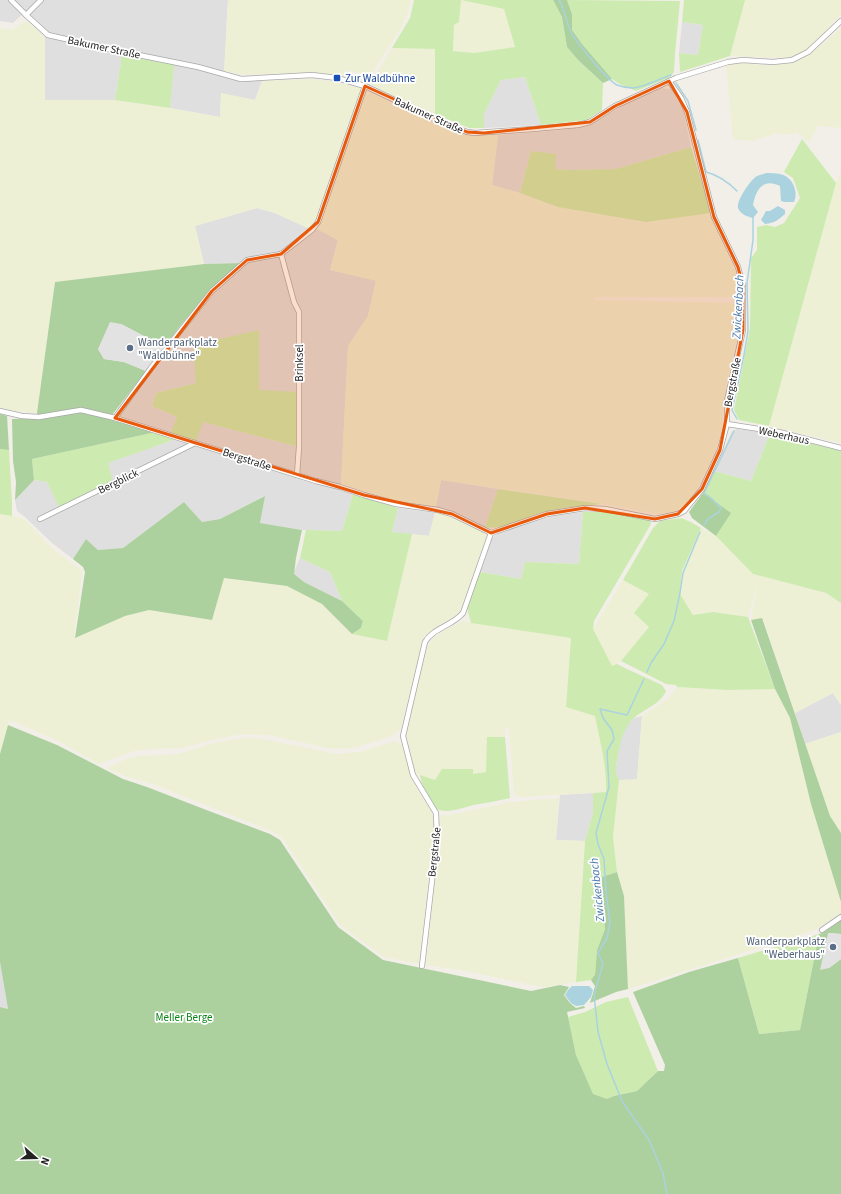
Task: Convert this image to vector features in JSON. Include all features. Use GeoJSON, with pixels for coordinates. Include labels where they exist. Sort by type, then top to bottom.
{"type":"FeatureCollection","features":[{"type":"Feature","properties":{"kind":"street","name":"Bakumer Straße"},"geometry":{"type":"LineString","coordinates":[[11,0],[26,16],[48,35],[198,67],[241,79],[312,75],[338,78],[365,86],[437,120],[467,132],[484,133],[578,125],[590,122],[615,106],[676,78],[728,62],[743,60],[773,62],[792,60],[808,52],[841,21]]}},
{"type":"Feature","properties":{"kind":"street"},"geometry":{"type":"LineString","coordinates":[[26,16],[41,0]]}},
{"type":"Feature","properties":{"kind":"street","name":"Bergstraße"},"geometry":{"type":"LineString","coordinates":[[0,411],[22,416],[39,417],[81,410],[115,418],[364,495],[396,504],[438,510],[452,514],[491,533],[547,514],[585,508],[604,509],[655,519],[678,514],[684,511],[702,489],[720,450],[727,424],[727,401],[743,330],[743,286],[738,267],[715,218],[687,112],[681,98],[669,81]]}},
{"type":"Feature","properties":{"kind":"street"},"geometry":{"type":"LineString","coordinates":[[115,418],[151,368],[212,291],[247,260],[281,254],[312,230],[318,222],[365,86]]}},
{"type":"Feature","properties":{"kind":"street","name":"Brinksel"},"geometry":{"type":"LineString","coordinates":[[281,254],[294,302],[299,312],[299,447],[297,475]]}},
{"type":"Feature","properties":{"kind":"street","name":"Weberhaus"},"geometry":{"type":"LineString","coordinates":[[727,424],[779,432],[841,448]]}},
{"type":"Feature","properties":{"kind":"street","name":"Bergblick"},"geometry":{"type":"LineString","coordinates":[[40,519],[195,443]]}},
{"type":"Feature","properties":{"kind":"street","name":"Bergstraße"},"geometry":{"type":"LineString","coordinates":[[422,966],[437,838],[437,818],[413,775],[402,736],[425,642],[429,636],[452,622],[463,613],[491,533]]}},
{"type":"Feature","properties":{"kind":"street"},"geometry":{"type":"LineString","coordinates":[[822,930],[841,917]]}},
{"type":"Feature","properties":{"kind":"highlighted area"},"geometry":{"type":"Polygon","coordinates":[[[669,81],[687,112],[714,217],[738,267],[743,286],[743,330],[720,450],[702,489],[678,514],[655,519],[585,508],[547,514],[491,533],[452,514],[364,495],[115,418],[212,291],[247,260],[281,254],[318,222],[365,86],[467,132],[484,133],[590,122],[615,106],[669,81]]]}},
{"type":"Feature","properties":{"kind":"shaded area"},"geometry":{"type":"Polygon","coordinates":[[[0,0],[228,0],[224,77],[240,81],[262,81],[255,100],[221,94],[220,117],[170,108],[173,65],[122,55],[115,100],[45,100],[45,37],[47,30],[26,11],[13,23],[0,21],[0,0]]]}},
{"type":"Feature","properties":{"kind":"shaded area"},"geometry":{"type":"Polygon","coordinates":[[[682,22],[703,25],[698,55],[679,53],[682,22]]]}},
{"type":"Feature","properties":{"kind":"shaded area"},"geometry":{"type":"Polygon","coordinates":[[[525,77],[541,125],[484,128],[484,114],[501,80],[525,77]]]}},
{"type":"Feature","properties":{"kind":"shaded area"},"geometry":{"type":"Polygon","coordinates":[[[661,88],[671,89],[683,109],[691,147],[616,169],[554,169],[531,151],[520,193],[492,185],[498,135],[562,130],[593,123],[626,104],[661,88]]]}},
{"type":"Feature","properties":{"kind":"shaded area"},"geometry":{"type":"Polygon","coordinates":[[[257,208],[275,213],[310,229],[317,229],[338,240],[330,270],[376,280],[368,316],[348,346],[341,484],[353,494],[342,531],[302,530],[260,523],[264,496],[220,519],[202,522],[184,502],[123,548],[98,550],[86,539],[73,559],[52,543],[17,511],[15,500],[34,480],[47,482],[60,508],[107,463],[179,438],[203,422],[299,447],[259,390],[259,330],[196,383],[156,393],[152,406],[177,417],[171,435],[117,422],[119,413],[171,346],[167,344],[180,326],[211,290],[240,263],[204,264],[195,226],[257,208]]]}},
{"type":"Feature","properties":{"kind":"shaded area","name":"Wanderparkplatz \"Waldbühne\""},"geometry":{"type":"Polygon","coordinates":[[[110,322],[121,324],[163,346],[146,371],[124,362],[104,359],[98,349],[110,322]]]}},
{"type":"Feature","properties":{"kind":"shaded area"},"geometry":{"type":"Polygon","coordinates":[[[737,429],[770,433],[751,481],[714,471],[732,431],[737,429]]]}},
{"type":"Feature","properties":{"kind":"shaded area"},"geometry":{"type":"Polygon","coordinates":[[[441,480],[498,489],[485,527],[447,509],[436,507],[441,480]]]}},
{"type":"Feature","properties":{"kind":"shaded area"},"geometry":{"type":"Polygon","coordinates":[[[398,508],[435,513],[429,536],[392,532],[398,508]]]}},
{"type":"Feature","properties":{"kind":"shaded area"},"geometry":{"type":"Polygon","coordinates":[[[583,512],[579,564],[525,562],[521,579],[480,572],[492,538],[500,532],[532,521],[583,512]]]}},
{"type":"Feature","properties":{"kind":"shaded area"},"geometry":{"type":"Polygon","coordinates":[[[300,558],[330,572],[342,601],[304,582],[293,574],[300,558]]]}},
{"type":"Feature","properties":{"kind":"shaded area"},"geometry":{"type":"Polygon","coordinates":[[[833,693],[841,705],[841,732],[805,744],[795,713],[833,693]]]}},
{"type":"Feature","properties":{"kind":"shaded area"},"geometry":{"type":"Polygon","coordinates":[[[642,716],[637,780],[619,780],[615,773],[620,742],[626,727],[634,718],[642,716]]]}},
{"type":"Feature","properties":{"kind":"shaded area"},"geometry":{"type":"Polygon","coordinates":[[[593,793],[593,813],[585,841],[556,840],[560,795],[593,793]]]}},
{"type":"Feature","properties":{"kind":"shaded area","name":"Wanderparkplatz \"Weberhaus\""},"geometry":{"type":"Polygon","coordinates":[[[828,933],[841,934],[841,959],[829,968],[820,970],[828,933]]]}},
{"type":"Feature","properties":{"kind":"shaded area"},"geometry":{"type":"Polygon","coordinates":[[[0,962],[8,1009],[0,1007],[0,962]]]}},
{"type":"Feature","properties":{"kind":"green space"},"geometry":{"type":"Polygon","coordinates":[[[228,0],[411,0],[407,15],[400,29],[371,75],[345,70],[342,77],[313,72],[246,75],[224,71],[228,0]]]}},
{"type":"Feature","properties":{"kind":"green space"},"geometry":{"type":"Polygon","coordinates":[[[414,0],[461,0],[553,0],[562,17],[567,47],[578,60],[603,83],[602,110],[587,120],[541,125],[525,77],[501,80],[484,114],[484,128],[469,128],[435,114],[435,49],[392,48],[410,18],[414,0]],[[461,0],[459,22],[454,25],[453,51],[474,53],[515,47],[504,9],[461,0]]]}},
{"type":"Feature","properties":{"kind":"green space"},"geometry":{"type":"Polygon","coordinates":[[[461,0],[504,9],[516,47],[474,53],[453,51],[454,25],[459,22],[461,0]]]}},
{"type":"Feature","properties":{"kind":"green space"},"geometry":{"type":"Polygon","coordinates":[[[553,0],[567,0],[572,14],[572,30],[612,79],[603,83],[578,60],[567,47],[562,17],[553,0]]]}},
{"type":"Feature","properties":{"kind":"green space"},"geometry":{"type":"Polygon","coordinates":[[[567,0],[680,1],[674,72],[669,78],[636,91],[612,79],[572,30],[572,14],[567,0]]]}},
{"type":"Feature","properties":{"kind":"green space"},"geometry":{"type":"Polygon","coordinates":[[[684,0],[745,0],[730,56],[680,72],[679,53],[698,55],[703,25],[682,22],[684,0]]]}},
{"type":"Feature","properties":{"kind":"green space"},"geometry":{"type":"Polygon","coordinates":[[[745,0],[841,0],[841,15],[807,50],[793,57],[773,58],[730,56],[745,0]]]}},
{"type":"Feature","properties":{"kind":"green space"},"geometry":{"type":"Polygon","coordinates":[[[24,22],[28,22],[45,37],[45,100],[115,100],[220,117],[221,93],[255,100],[262,81],[312,79],[347,84],[361,88],[316,219],[310,229],[275,213],[257,208],[195,226],[204,264],[55,282],[37,413],[9,410],[0,407],[0,28],[12,30],[24,22]]]}},
{"type":"Feature","properties":{"kind":"green space"},"geometry":{"type":"Polygon","coordinates":[[[841,28],[841,128],[818,126],[809,143],[797,132],[792,135],[778,133],[753,141],[733,139],[726,66],[743,63],[760,65],[793,63],[809,55],[841,28]]]}},
{"type":"Feature","properties":{"kind":"green space"},"geometry":{"type":"Polygon","coordinates":[[[392,48],[435,49],[435,114],[403,101],[369,84],[392,48]]]}},
{"type":"Feature","properties":{"kind":"green space"},"geometry":{"type":"Polygon","coordinates":[[[122,55],[174,65],[170,108],[115,100],[122,55]]]}},
{"type":"Feature","properties":{"kind":"green space"},"geometry":{"type":"Polygon","coordinates":[[[371,93],[458,132],[473,136],[498,135],[492,185],[520,193],[558,207],[646,222],[711,213],[735,271],[739,293],[735,297],[595,297],[595,300],[735,303],[739,306],[738,333],[726,386],[722,416],[723,427],[714,454],[697,490],[686,504],[675,512],[658,514],[441,480],[436,507],[395,501],[341,484],[348,346],[368,316],[376,281],[330,270],[338,240],[317,229],[365,96],[371,93]]]}},
{"type":"Feature","properties":{"kind":"green space"},"geometry":{"type":"Polygon","coordinates":[[[802,139],[836,183],[769,426],[739,420],[734,410],[750,328],[751,258],[757,250],[757,227],[766,225],[775,227],[784,223],[800,198],[793,178],[784,172],[802,139]]]}},
{"type":"Feature","properties":{"kind":"green space"},"geometry":{"type":"Polygon","coordinates":[[[691,147],[711,213],[646,222],[558,207],[520,193],[531,151],[556,154],[555,169],[616,169],[691,147]]]}},
{"type":"Feature","properties":{"kind":"green space"},"geometry":{"type":"Polygon","coordinates":[[[841,171],[841,443],[769,426],[836,183],[841,171]]]}},
{"type":"Feature","properties":{"kind":"green space"},"geometry":{"type":"Polygon","coordinates":[[[241,263],[211,290],[180,326],[167,344],[163,346],[121,324],[98,349],[104,359],[124,362],[146,371],[112,415],[111,420],[156,432],[32,459],[34,480],[15,500],[16,482],[13,461],[12,419],[37,418],[55,282],[204,264],[241,263]]]}},
{"type":"Feature","properties":{"kind":"green space"},"geometry":{"type":"Polygon","coordinates":[[[259,330],[259,390],[299,392],[299,447],[203,422],[195,443],[179,438],[108,463],[113,482],[60,509],[47,482],[34,480],[32,459],[156,432],[170,435],[177,417],[152,406],[156,393],[196,383],[193,345],[259,330]]]}},
{"type":"Feature","properties":{"kind":"green space"},"geometry":{"type":"Polygon","coordinates":[[[0,414],[7,416],[9,450],[0,449],[0,414]]]}},
{"type":"Feature","properties":{"kind":"green space"},"geometry":{"type":"Polygon","coordinates":[[[770,433],[841,451],[841,603],[826,593],[753,574],[716,536],[730,513],[703,493],[714,471],[751,481],[770,433]]]}},
{"type":"Feature","properties":{"kind":"green space"},"geometry":{"type":"Polygon","coordinates":[[[0,449],[9,450],[12,516],[0,514],[0,449]]]}},
{"type":"Feature","properties":{"kind":"green space"},"geometry":{"type":"Polygon","coordinates":[[[498,489],[601,504],[559,509],[538,514],[499,527],[485,527],[498,489]]]}},
{"type":"Feature","properties":{"kind":"green space"},"geometry":{"type":"Polygon","coordinates":[[[703,493],[731,513],[716,536],[692,518],[689,512],[703,493]]]}},
{"type":"Feature","properties":{"kind":"green space"},"geometry":{"type":"Polygon","coordinates":[[[353,494],[398,508],[392,532],[412,534],[387,641],[352,634],[361,628],[363,621],[342,601],[330,572],[300,558],[306,530],[342,531],[353,494]]]}},
{"type":"Feature","properties":{"kind":"green space"},"geometry":{"type":"Polygon","coordinates":[[[265,496],[260,523],[302,530],[294,574],[304,582],[342,601],[363,621],[361,628],[352,634],[322,604],[287,586],[224,578],[212,620],[149,610],[125,616],[75,638],[85,572],[83,567],[73,559],[86,539],[98,550],[123,548],[184,502],[202,522],[220,519],[265,496]]]}},
{"type":"Feature","properties":{"kind":"green space"},"geometry":{"type":"Polygon","coordinates":[[[583,512],[605,512],[650,520],[651,524],[594,621],[593,629],[612,666],[617,664],[662,685],[666,691],[660,700],[633,719],[624,732],[621,741],[616,768],[616,774],[619,780],[613,837],[617,872],[602,877],[594,896],[603,914],[605,929],[597,950],[595,976],[591,980],[576,982],[585,841],[593,813],[593,793],[606,792],[604,763],[595,716],[566,707],[571,638],[471,623],[467,608],[480,572],[521,579],[525,562],[579,564],[583,512]]]}},
{"type":"Feature","properties":{"kind":"green space"},"geometry":{"type":"Polygon","coordinates":[[[435,513],[450,516],[487,534],[463,607],[457,615],[425,635],[401,729],[392,736],[354,748],[333,749],[268,735],[243,734],[182,748],[134,751],[99,764],[58,741],[15,722],[9,721],[0,754],[0,514],[24,519],[55,551],[79,568],[82,572],[74,638],[125,616],[149,610],[212,620],[223,578],[287,586],[322,604],[352,634],[387,641],[412,534],[429,536],[435,513]]]}},
{"type":"Feature","properties":{"kind":"green space"},"geometry":{"type":"Polygon","coordinates":[[[681,518],[701,528],[682,571],[680,594],[693,615],[713,612],[748,617],[775,689],[728,690],[677,687],[676,685],[666,684],[621,661],[649,627],[634,613],[649,594],[623,580],[653,528],[660,521],[681,518]]]}},
{"type":"Feature","properties":{"kind":"green space"},"geometry":{"type":"Polygon","coordinates":[[[701,528],[716,536],[753,574],[826,593],[841,603],[841,705],[833,693],[795,713],[763,619],[751,620],[757,585],[748,617],[713,612],[693,615],[680,594],[682,571],[701,528]]]}},
{"type":"Feature","properties":{"kind":"green space"},"geometry":{"type":"Polygon","coordinates":[[[623,580],[649,594],[649,627],[621,661],[612,667],[593,629],[623,580]]]}},
{"type":"Feature","properties":{"kind":"green space"},"geometry":{"type":"Polygon","coordinates":[[[762,618],[830,816],[841,833],[841,902],[811,804],[790,718],[775,689],[751,620],[762,618]]]}},
{"type":"Feature","properties":{"kind":"green space"},"geometry":{"type":"Polygon","coordinates":[[[463,621],[571,638],[566,706],[595,716],[606,765],[606,792],[518,797],[514,794],[509,730],[505,725],[505,737],[487,737],[487,772],[472,774],[472,769],[435,780],[415,774],[406,735],[418,678],[427,647],[433,638],[463,621]]]}},
{"type":"Feature","properties":{"kind":"green space"},"geometry":{"type":"Polygon","coordinates":[[[677,687],[728,690],[775,689],[790,718],[811,804],[841,902],[841,914],[813,931],[628,989],[624,896],[617,872],[613,837],[619,780],[637,779],[642,716],[669,698],[677,687]]]}},
{"type":"Feature","properties":{"kind":"green space","name":"Meller Berge"},"geometry":{"type":"Polygon","coordinates":[[[8,725],[57,745],[123,779],[270,834],[280,840],[338,927],[383,960],[531,991],[560,985],[569,987],[564,995],[570,1003],[576,1008],[584,1006],[585,1008],[567,1012],[576,1055],[593,1094],[607,1099],[637,1091],[658,1071],[664,1071],[665,1065],[633,992],[689,972],[738,958],[759,1034],[800,1030],[819,934],[823,933],[841,920],[841,934],[828,933],[829,968],[841,959],[841,1194],[0,1194],[0,1007],[8,1009],[0,962],[0,754],[8,725]]]}},
{"type":"Feature","properties":{"kind":"green space"},"geometry":{"type":"Polygon","coordinates":[[[841,732],[841,833],[830,816],[805,744],[841,732]]]}},
{"type":"Feature","properties":{"kind":"green space"},"geometry":{"type":"Polygon","coordinates":[[[487,737],[505,737],[510,798],[473,805],[452,811],[439,810],[432,805],[426,795],[420,775],[435,780],[442,769],[473,769],[473,774],[486,772],[487,737]]]}},
{"type":"Feature","properties":{"kind":"green space"},"geometry":{"type":"Polygon","coordinates":[[[244,738],[268,740],[336,754],[361,752],[395,741],[404,746],[411,777],[417,789],[432,811],[434,823],[420,964],[384,957],[340,925],[282,837],[271,831],[153,784],[125,776],[107,768],[128,758],[178,754],[213,743],[244,738]]]}},
{"type":"Feature","properties":{"kind":"green space"},"geometry":{"type":"Polygon","coordinates":[[[559,798],[556,840],[585,841],[576,982],[546,987],[461,970],[426,965],[439,833],[439,817],[441,815],[449,815],[511,802],[559,798]]]}},
{"type":"Feature","properties":{"kind":"green space"},"geometry":{"type":"Polygon","coordinates":[[[617,872],[624,896],[628,989],[616,992],[590,1003],[595,986],[591,980],[595,975],[597,950],[605,929],[603,914],[594,896],[602,877],[617,872]]]}},
{"type":"Feature","properties":{"kind":"green space"},"geometry":{"type":"Polygon","coordinates":[[[819,934],[800,1030],[759,1034],[738,958],[819,934]]]}},
{"type":"Feature","properties":{"kind":"green space"},"geometry":{"type":"Polygon","coordinates":[[[628,997],[658,1071],[637,1091],[614,1096],[607,1100],[593,1095],[576,1055],[568,1017],[585,1012],[606,1002],[628,997]]]}},
{"type":"Feature","properties":{"kind":"water"},"geometry":{"type":"Polygon","coordinates":[[[766,173],[784,175],[791,181],[796,193],[794,202],[781,201],[780,186],[769,183],[761,186],[756,194],[753,205],[758,212],[753,218],[742,214],[738,208],[738,205],[744,190],[754,178],[766,173]]]}},
{"type":"Feature","properties":{"kind":"water"},"geometry":{"type":"Polygon","coordinates":[[[778,206],[785,210],[785,214],[776,221],[765,224],[761,220],[766,211],[770,211],[778,206]]]}},
{"type":"Feature","properties":{"kind":"water"},"geometry":{"type":"Polygon","coordinates":[[[572,986],[589,986],[593,990],[591,997],[584,1005],[576,1006],[571,1003],[565,995],[572,986]]]}},
{"type":"Feature","properties":{"kind":"waterway","name":"Zwickenbach"},"geometry":{"type":"LineString","coordinates":[[559,0],[569,28],[574,37],[600,69],[617,85],[633,88],[647,85],[671,75]]}},
{"type":"Feature","properties":{"kind":"waterway","name":"Zwickenbach"},"geometry":{"type":"LineString","coordinates":[[676,83],[688,101],[696,130]]}},
{"type":"Feature","properties":{"kind":"waterway","name":"Zwickenbach"},"geometry":{"type":"LineString","coordinates":[[698,140],[706,172],[723,179],[737,191]]}},
{"type":"Feature","properties":{"kind":"waterway","name":"Zwickenbach"},"geometry":{"type":"LineString","coordinates":[[737,419],[732,410],[748,331],[747,283],[753,240],[753,217]]}},
{"type":"Feature","properties":{"kind":"waterway","name":"Zwickenbach"},"geometry":{"type":"LineString","coordinates":[[704,525],[708,519],[719,512],[721,508],[704,493],[734,431]]}},
{"type":"Feature","properties":{"kind":"waterway","name":"Zwickenbach"},"geometry":{"type":"LineString","coordinates":[[647,672],[651,663],[664,644],[674,621],[683,573],[700,532]]}},
{"type":"Feature","properties":{"kind":"waterway","name":"Zwickenbach"},"geometry":{"type":"LineString","coordinates":[[644,679],[627,715],[600,709],[603,718],[612,730],[614,739],[607,751],[609,787],[596,833],[598,844],[604,859],[610,923],[607,938],[598,953],[603,964],[594,995],[598,1032],[607,1064],[622,1101],[649,1140],[663,1173],[667,1194]]}},
{"type":"Feature","properties":{"kind":"place","name":"Zur Waldbühne"},"geometry":{"type":"Point","coordinates":[337,78]}},
{"type":"Feature","properties":{"kind":"place","name":"Wanderparkplatz \"Waldbühne\""},"geometry":{"type":"Point","coordinates":[130,348]}},
{"type":"Feature","properties":{"kind":"place","name":"Wanderparkplatz \"Weberhaus\""},"geometry":{"type":"Point","coordinates":[833,947]}}]}
